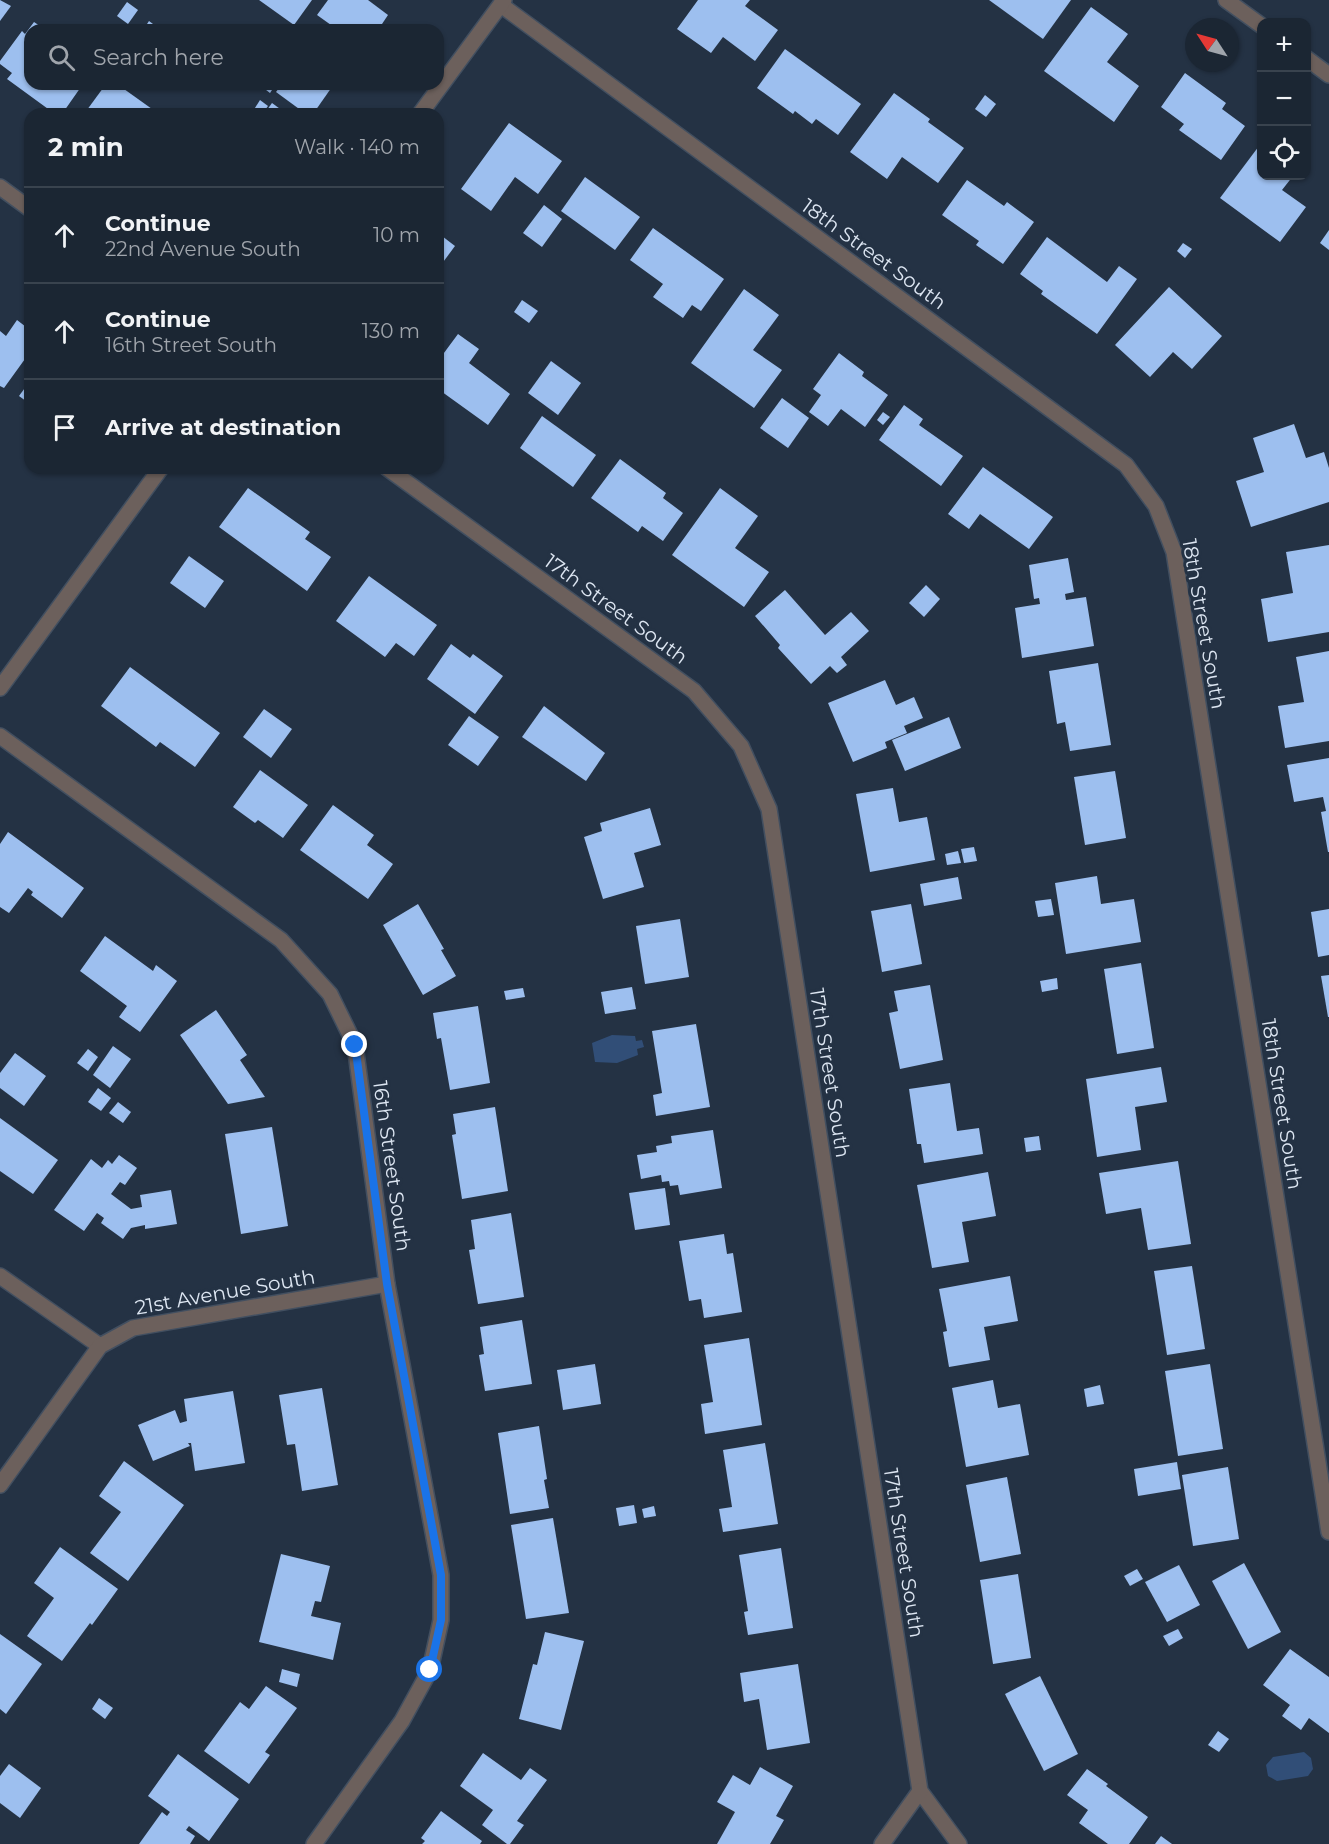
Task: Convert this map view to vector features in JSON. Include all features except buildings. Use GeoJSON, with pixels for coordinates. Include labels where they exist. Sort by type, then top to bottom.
{"type":"FeatureCollection","features":[{"type":"Feature","properties":{"kind":"street"},"geometry":{"type":"LineString","coordinates":[[1226,0],[1257,22]]}},
{"type":"Feature","properties":{"kind":"street"},"geometry":{"type":"LineString","coordinates":[[444,81],[502,2]]}},
{"type":"Feature","properties":{"kind":"street","name":"18th Street South"},"geometry":{"type":"LineString","coordinates":[[502,2],[1126,465],[1156,506],[1174,552],[1329,1532]]}},
{"type":"Feature","properties":{"kind":"street"},"geometry":{"type":"LineString","coordinates":[[1311,62],[1329,75]]}},
{"type":"Feature","properties":{"kind":"street"},"geometry":{"type":"LineString","coordinates":[[424,108],[438,90]]}},
{"type":"Feature","properties":{"kind":"street"},"geometry":{"type":"LineString","coordinates":[[0,187],[24,205]]}},
{"type":"Feature","properties":{"kind":"street"},"geometry":{"type":"LineString","coordinates":[[0,688],[158,474]]}},
{"type":"Feature","properties":{"kind":"street","name":"17th Street South"},"geometry":{"type":"LineString","coordinates":[[395,474],[694,691],[741,746],[769,809],[920,1791],[959,1844]]}},
{"type":"Feature","properties":{"kind":"street","name":"16th Street South"},"geometry":{"type":"LineString","coordinates":[[0,736],[281,940],[330,994],[355,1045],[387,1284],[441,1575],[441,1620],[430,1670],[402,1721],[314,1844]]}},
{"type":"Feature","properties":{"kind":"street"},"geometry":{"type":"LineString","coordinates":[[0,1276],[100,1346]]}},
{"type":"Feature","properties":{"kind":"street","name":"21st Avenue South"},"geometry":{"type":"LineString","coordinates":[[0,1485],[100,1346],[134,1328],[387,1284]]}},
{"type":"Feature","properties":{"kind":"street"},"geometry":{"type":"LineString","coordinates":[[882,1844],[920,1791]]}},
{"type":"Feature","properties":{"kind":"water"},"geometry":{"type":"Polygon","coordinates":[[[612,1035],[635,1036],[636,1041],[642,1040],[644,1047],[637,1049],[638,1055],[617,1063],[595,1062],[592,1043],[612,1035]]]}},
{"type":"Feature","properties":{"kind":"water"},"geometry":{"type":"Polygon","coordinates":[[[1304,1752],[1311,1758],[1313,1769],[1308,1776],[1277,1781],[1268,1776],[1266,1765],[1273,1757],[1304,1752]]]}},
{"type":"Feature","properties":{"kind":"route"},"geometry":{"type":"LineString","coordinates":[[355,1045],[387,1284],[441,1575],[441,1620],[430,1670]]}}]}
